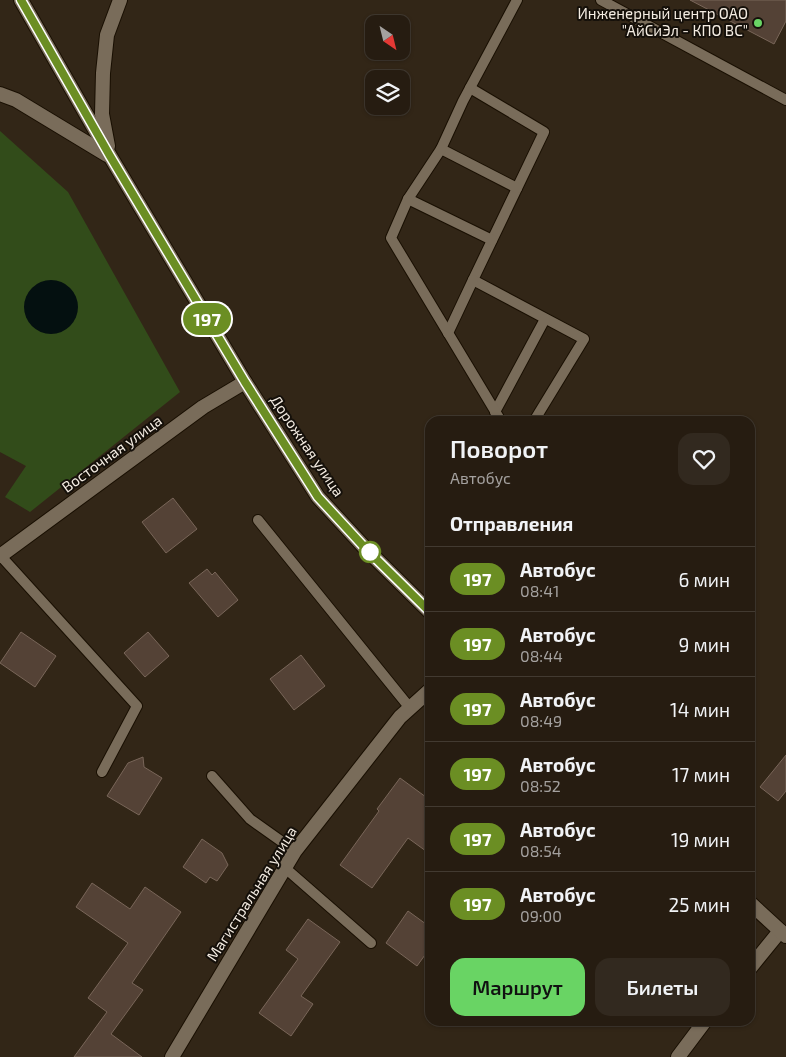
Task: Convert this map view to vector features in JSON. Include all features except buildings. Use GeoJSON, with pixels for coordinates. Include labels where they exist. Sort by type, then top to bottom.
{"type":"FeatureCollection","features":[{"type":"Feature","properties":{"kind":"street","name":"Дорожная улица"},"geometry":{"type":"LineString","coordinates":[[21,0],[110,156],[245,382],[318,497],[366,549],[425,605]]}},
{"type":"Feature","properties":{"kind":"street"},"geometry":{"type":"LineString","coordinates":[[110,156],[102,114],[103,73],[107,35],[120,0]]}},
{"type":"Feature","properties":{"kind":"street"},"geometry":{"type":"LineString","coordinates":[[0,94],[16,100],[110,156]]}},
{"type":"Feature","properties":{"kind":"street","name":"Восточная улица"},"geometry":{"type":"LineString","coordinates":[[0,555],[203,407],[245,382]]}},
{"type":"Feature","properties":{"kind":"street","name":"Магистральная улица"},"geometry":{"type":"LineString","coordinates":[[172,1057],[295,850],[400,717],[425,694]]}},
{"type":"Feature","properties":{"kind":"street"},"geometry":{"type":"LineString","coordinates":[[755,908],[783,934],[755,963]]}},
{"type":"Feature","properties":{"kind":"street"},"geometry":{"type":"LineString","coordinates":[[678,1057],[701,1026]]}},
{"type":"Feature","properties":{"kind":"lane"},"geometry":{"type":"LineString","coordinates":[[498,416],[391,238],[408,199],[441,149],[470,88],[517,0]]}},
{"type":"Feature","properties":{"kind":"lane"},"geometry":{"type":"LineString","coordinates":[[601,0],[786,99]]}},
{"type":"Feature","properties":{"kind":"lane"},"geometry":{"type":"LineString","coordinates":[[448,333],[544,132],[470,88]]}},
{"type":"Feature","properties":{"kind":"lane"},"geometry":{"type":"LineString","coordinates":[[441,149],[517,188]]}},
{"type":"Feature","properties":{"kind":"lane"},"geometry":{"type":"LineString","coordinates":[[408,199],[492,240]]}},
{"type":"Feature","properties":{"kind":"lane"},"geometry":{"type":"LineString","coordinates":[[473,280],[584,339],[537,416]]}},
{"type":"Feature","properties":{"kind":"lane"},"geometry":{"type":"LineString","coordinates":[[495,412],[545,319]]}},
{"type":"Feature","properties":{"kind":"lane"},"geometry":{"type":"LineString","coordinates":[[258,520],[410,708]]}},
{"type":"Feature","properties":{"kind":"lane"},"geometry":{"type":"LineString","coordinates":[[0,555],[137,706],[102,772]]}},
{"type":"Feature","properties":{"kind":"lane"},"geometry":{"type":"LineString","coordinates":[[212,776],[250,820],[295,850]]}},
{"type":"Feature","properties":{"kind":"lane"},"geometry":{"type":"LineString","coordinates":[[284,867],[372,943]]}},
{"type":"Feature","properties":{"kind":"green space"},"geometry":{"type":"Polygon","coordinates":[[[0,131],[68,192],[180,392],[30,512],[5,497],[26,466],[0,452],[0,131]]]}},
{"type":"Feature","properties":{"kind":"shaded area"},"geometry":{"type":"Polygon","coordinates":[[[46,280],[56,280],[66,284],[74,292],[78,307],[74,322],[66,330],[56,334],[46,334],[36,330],[28,322],[24,312],[24,302],[28,292],[36,284],[46,280]]]}},
{"type":"Feature","properties":{"kind":"bus line","name":"197"},"geometry":{"type":"LineString","coordinates":[[21,0],[110,156],[245,382],[318,497],[366,549],[425,607]]}},
{"type":"Feature","properties":{"kind":"place","name":"Инженерный центр ОАО \"АйСиЭл - КПО ВС\""},"geometry":{"type":"Point","coordinates":[758,23]}}]}
